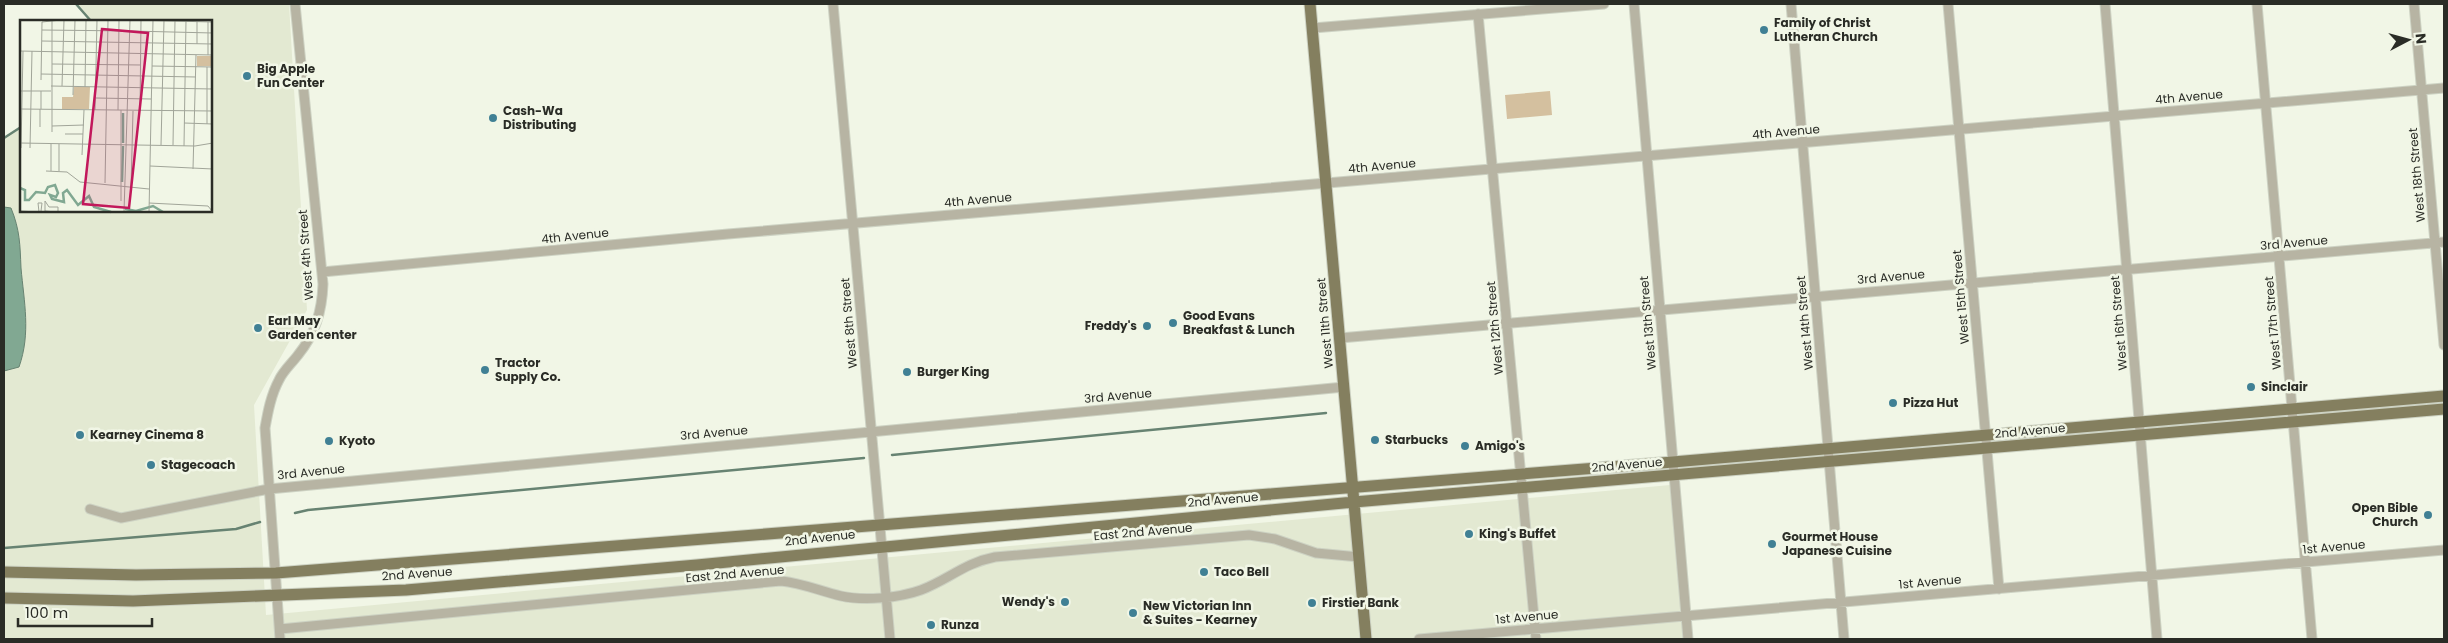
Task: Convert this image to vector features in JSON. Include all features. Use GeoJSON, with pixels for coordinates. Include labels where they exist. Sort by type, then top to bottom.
{"type":"FeatureCollection","features":[{"type":"Feature","properties":{"kind":"main road","name":"West 11th Street"},"geometry":{"type":"LineString","coordinates":[[1310,4],[1366,639]]}},
{"type":"Feature","properties":{"kind":"main road","name":"2nd Avenue"},"geometry":{"type":"LineString","coordinates":[[9,572],[136,575],[276,573],[1673,462],[2444,396]]}},
{"type":"Feature","properties":{"kind":"main road","name":"2nd Avenue"},"geometry":{"type":"LineString","coordinates":[[7,598],[133,601],[406,590],[1354,502],[2444,409]]}},
{"type":"Feature","properties":{"kind":"street","name":"West 4th Street"},"geometry":{"type":"LineString","coordinates":[[280,639],[265,428],[269,402],[280,377],[300,353],[316,326],[322,308],[322,272],[294,4]]}},
{"type":"Feature","properties":{"kind":"street","name":"West 8th Street"},"geometry":{"type":"LineString","coordinates":[[833,4],[890,639]]}},
{"type":"Feature","properties":{"kind":"street"},"geometry":{"type":"LineString","coordinates":[[1313,28],[1604,4]]}},
{"type":"Feature","properties":{"kind":"street","name":"West 13th Street"},"geometry":{"type":"LineString","coordinates":[[1634,4],[1688,639]]}},
{"type":"Feature","properties":{"kind":"street","name":"West 14th Street"},"geometry":{"type":"LineString","coordinates":[[1791,4],[1844,639]]}},
{"type":"Feature","properties":{"kind":"street","name":"West 15th Street"},"geometry":{"type":"LineString","coordinates":[[1948,4],[1999,588]]}},
{"type":"Feature","properties":{"kind":"street","name":"West 16th Street"},"geometry":{"type":"LineString","coordinates":[[2105,4],[2158,639]]}},
{"type":"Feature","properties":{"kind":"street","name":"West 17th Street"},"geometry":{"type":"LineString","coordinates":[[2258,4],[2312,639]]}},
{"type":"Feature","properties":{"kind":"street","name":"West 18th Street"},"geometry":{"type":"LineString","coordinates":[[2414,4],[2440,243],[2444,345]]}},
{"type":"Feature","properties":{"kind":"street","name":"West 12th Street"},"geometry":{"type":"LineString","coordinates":[[1478,14],[1536,639]]}},
{"type":"Feature","properties":{"kind":"street","name":"4th Avenue"},"geometry":{"type":"LineString","coordinates":[[322,272],[728,234],[2444,88]]}},
{"type":"Feature","properties":{"kind":"street","name":"3rd Avenue"},"geometry":{"type":"LineString","coordinates":[[1340,338],[2440,243]]}},
{"type":"Feature","properties":{"kind":"street","name":"3rd Avenue"},"geometry":{"type":"LineString","coordinates":[[90,509],[121,518],[269,489],[1344,387]]}},
{"type":"Feature","properties":{"kind":"street","name":"East 2nd Avenue"},"geometry":{"type":"LineString","coordinates":[[280,629],[781,581],[797,582],[841,596],[865,598],[886,596],[920,590],[980,560],[995,557],[1240,536],[1275,539],[1316,553],[1359,557]]}},
{"type":"Feature","properties":{"kind":"street","name":"1st Avenue"},"geometry":{"type":"LineString","coordinates":[[1419,639],[2444,550]]}},
{"type":"Feature","properties":{"kind":"shaded area"},"geometry":{"type":"Polygon","coordinates":[[[76,4],[289,4],[307,310],[254,405],[266,615],[1670,485],[1683,639],[4,639],[4,138],[20,128],[20,212],[212,212],[212,20],[90,20],[76,4]]]}},
{"type":"Feature","properties":{"kind":"shaded area"},"geometry":{"type":"Polygon","coordinates":[[[1550,91],[1552,115],[1507,119],[1505,95],[1550,91]]]}},
{"type":"Feature","properties":{"kind":"shaded area"},"geometry":{"type":"Polygon","coordinates":[[[4,207],[11,208],[18,231],[26,330],[23,354],[19,367],[4,371],[4,207]]]}},
{"type":"Feature","properties":{"kind":"waterway"},"geometry":{"type":"LineString","coordinates":[[76,4],[90,20]]}},
{"type":"Feature","properties":{"kind":"waterway"},"geometry":{"type":"LineString","coordinates":[[4,138],[20,128]]}},
{"type":"Feature","properties":{"kind":"waterway"},"geometry":{"type":"LineString","coordinates":[[892,455],[1326,413]]}},
{"type":"Feature","properties":{"kind":"waterway"},"geometry":{"type":"LineString","coordinates":[[295,513],[308,510],[864,458]]}},
{"type":"Feature","properties":{"kind":"waterway"},"geometry":{"type":"LineString","coordinates":[[4,548],[236,529],[260,522]]}},
{"type":"Feature","properties":{"kind":"place","name":"Family of Christ Lutheran Church"},"geometry":{"type":"Point","coordinates":[1764,30]}},
{"type":"Feature","properties":{"kind":"place","name":"Big Apple Fun Center"},"geometry":{"type":"Point","coordinates":[247,76]}},
{"type":"Feature","properties":{"kind":"place","name":"Cash-Wa Distributing"},"geometry":{"type":"Point","coordinates":[493,118]}},
{"type":"Feature","properties":{"kind":"place","name":"Good Evans Breakfast & Lunch"},"geometry":{"type":"Point","coordinates":[1173,323]}},
{"type":"Feature","properties":{"kind":"place","name":"Freddy's"},"geometry":{"type":"Point","coordinates":[1147,326]}},
{"type":"Feature","properties":{"kind":"place","name":"Earl May Garden center"},"geometry":{"type":"Point","coordinates":[258,328]}},
{"type":"Feature","properties":{"kind":"place","name":"Tractor Supply Co."},"geometry":{"type":"Point","coordinates":[485,370]}},
{"type":"Feature","properties":{"kind":"place","name":"Burger King"},"geometry":{"type":"Point","coordinates":[907,372]}},
{"type":"Feature","properties":{"kind":"place","name":"Sinclair"},"geometry":{"type":"Point","coordinates":[2251,387]}},
{"type":"Feature","properties":{"kind":"place","name":"Pizza Hut"},"geometry":{"type":"Point","coordinates":[1893,403]}},
{"type":"Feature","properties":{"kind":"place","name":"Kearney Cinema 8"},"geometry":{"type":"Point","coordinates":[80,435]}},
{"type":"Feature","properties":{"kind":"place","name":"Starbucks"},"geometry":{"type":"Point","coordinates":[1375,440]}},
{"type":"Feature","properties":{"kind":"place","name":"Kyoto"},"geometry":{"type":"Point","coordinates":[329,441]}},
{"type":"Feature","properties":{"kind":"place","name":"Amigo's"},"geometry":{"type":"Point","coordinates":[1465,446]}},
{"type":"Feature","properties":{"kind":"place","name":"Stagecoach"},"geometry":{"type":"Point","coordinates":[151,465]}},
{"type":"Feature","properties":{"kind":"place","name":"Open Bible Church"},"geometry":{"type":"Point","coordinates":[2428,515]}},
{"type":"Feature","properties":{"kind":"place","name":"King's Buffet"},"geometry":{"type":"Point","coordinates":[1469,534]}},
{"type":"Feature","properties":{"kind":"place","name":"Gourmet House Japanese Cuisine"},"geometry":{"type":"Point","coordinates":[1772,544]}},
{"type":"Feature","properties":{"kind":"place","name":"Taco Bell"},"geometry":{"type":"Point","coordinates":[1204,572]}},
{"type":"Feature","properties":{"kind":"place","name":"Wendy's"},"geometry":{"type":"Point","coordinates":[1065,602]}},
{"type":"Feature","properties":{"kind":"place","name":"Firstier Bank"},"geometry":{"type":"Point","coordinates":[1312,603]}},
{"type":"Feature","properties":{"kind":"place","name":"New Victorian Inn & Suites - Kearney"},"geometry":{"type":"Point","coordinates":[1133,613]}},
{"type":"Feature","properties":{"kind":"place","name":"Runza"},"geometry":{"type":"Point","coordinates":[931,625]}}]}
